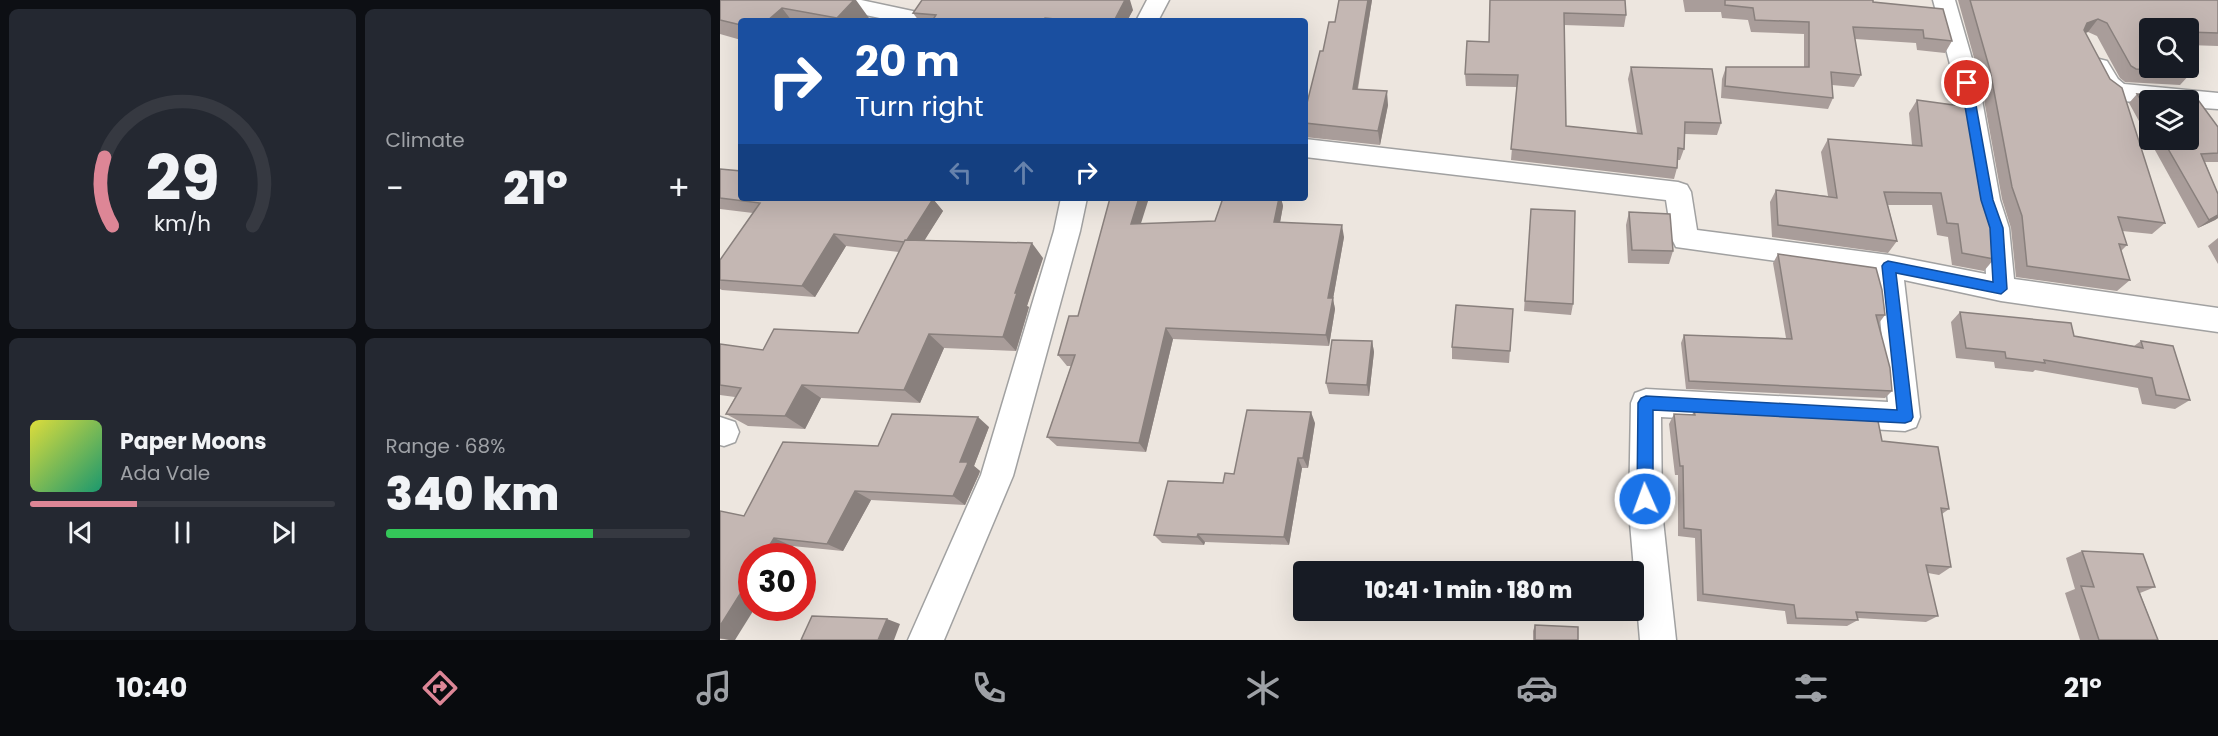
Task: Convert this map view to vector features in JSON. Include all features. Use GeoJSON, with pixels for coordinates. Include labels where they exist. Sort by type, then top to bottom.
{"type":"FeatureCollection","features":[{"type":"Feature","properties":{"kind":"street"},"geometry":{"type":"LineString","coordinates":[[826,0],[914,18]]}},
{"type":"Feature","properties":{"kind":"street"},"geometry":{"type":"LineString","coordinates":[[1149,18],[1158,0]]}},
{"type":"Feature","properties":{"kind":"street"},"geometry":{"type":"LineString","coordinates":[[1944,0],[1967,83],[1987,200],[1996,228],[2001,289]]}},
{"type":"Feature","properties":{"kind":"street"},"geometry":{"type":"LineString","coordinates":[[2088,42],[2109,85],[2118,93],[2218,101]]}},
{"type":"Feature","properties":{"kind":"street"},"geometry":{"type":"LineString","coordinates":[[1308,148],[1678,192],[1685,239],[1888,266],[2001,289],[2218,320]]}},
{"type":"Feature","properties":{"kind":"street"},"geometry":{"type":"LineString","coordinates":[[926,640],[997,476],[1067,231],[1073,201]]}},
{"type":"Feature","properties":{"kind":"street"},"geometry":{"type":"LineString","coordinates":[[1658,640],[1659,617],[1648,546],[1644,487],[1646,403],[1905,417],[1888,266]]}},
{"type":"Feature","properties":{"kind":"building"},"geometry":{"type":"Polygon","coordinates":[[[720,0],[854,0],[837,18],[782,8],[770,18],[738,18],[738,24],[720,20],[720,0]]]}},
{"type":"Feature","properties":{"kind":"building"},"geometry":{"type":"Polygon","coordinates":[[[922,0],[1125,0],[1116,18],[934,18],[936,15],[913,13],[922,0]]]}},
{"type":"Feature","properties":{"kind":"building"},"geometry":{"type":"Polygon","coordinates":[[[1339,0],[1368,0],[1353,89],[1387,91],[1378,131],[1308,123],[1308,99],[1320,51],[1323,51],[1329,22],[1335,22],[1339,0]]]}},
{"type":"Feature","properties":{"kind":"building"},"geometry":{"type":"Polygon","coordinates":[[[1490,0],[1625,0],[1626,15],[1564,13],[1566,126],[1642,134],[1631,67],[1712,69],[1721,123],[1685,122],[1684,149],[1678,148],[1677,168],[1511,149],[1518,75],[1465,74],[1467,41],[1489,42],[1490,0]]]}},
{"type":"Feature","properties":{"kind":"building"},"geometry":{"type":"Polygon","coordinates":[[[1725,0],[1873,0],[1873,2],[1943,9],[1952,41],[1924,38],[1923,30],[1853,27],[1861,75],[1831,72],[1833,98],[1725,86],[1726,67],[1809,67],[1809,22],[1755,20],[1753,8],[1725,5],[1725,0]]]}},
{"type":"Feature","properties":{"kind":"building"},"geometry":{"type":"Polygon","coordinates":[[[1970,0],[2218,0],[2218,33],[2199,32],[2199,18],[2139,18],[2139,69],[2131,66],[2107,23],[2098,19],[2087,23],[2084,30],[2110,79],[2122,88],[2139,141],[2139,150],[2142,150],[2165,223],[2118,217],[2127,245],[2119,244],[2130,280],[2027,266],[2022,216],[2012,187],[1990,70],[1970,0]]]}},
{"type":"Feature","properties":{"kind":"building"},"geometry":{"type":"Polygon","coordinates":[[[1917,100],[1968,107],[1982,188],[1991,216],[1994,259],[1962,253],[1958,224],[1947,223],[1941,193],[1884,192],[1897,241],[1778,225],[1776,190],[1837,198],[1828,139],[1922,146],[1917,100]]]}},
{"type":"Feature","properties":{"kind":"building"},"geometry":{"type":"Polygon","coordinates":[[[2199,101],[2218,127],[2218,153],[2201,154],[2218,194],[2218,215],[2209,220],[2169,150],[2199,150],[2199,101]]]}},
{"type":"Feature","properties":{"kind":"building"},"geometry":{"type":"Polygon","coordinates":[[[720,169],[738,171],[738,200],[720,198],[720,169]]]}},
{"type":"Feature","properties":{"kind":"building"},"geometry":{"type":"Polygon","coordinates":[[[744,201],[932,201],[904,242],[834,234],[802,286],[720,280],[720,260],[760,203],[744,201]]]}},
{"type":"Feature","properties":{"kind":"building"},"geometry":{"type":"Polygon","coordinates":[[[1109,201],[1138,201],[1131,224],[1215,221],[1222,201],[1278,201],[1274,222],[1342,225],[1328,298],[1333,298],[1326,335],[1166,328],[1139,443],[1047,437],[1075,355],[1058,355],[1069,316],[1078,316],[1109,201]]]}},
{"type":"Feature","properties":{"kind":"building"},"geometry":{"type":"Polygon","coordinates":[[[1531,209],[1575,211],[1573,304],[1525,301],[1531,209]]]}},
{"type":"Feature","properties":{"kind":"building"},"geometry":{"type":"Polygon","coordinates":[[[1629,212],[1670,214],[1673,251],[1632,250],[1629,212]]]}},
{"type":"Feature","properties":{"kind":"building"},"geometry":{"type":"Polygon","coordinates":[[[905,240],[1032,243],[1003,337],[929,334],[904,390],[802,385],[785,416],[726,414],[741,388],[720,385],[720,344],[763,350],[774,329],[858,333],[905,240]]]}},
{"type":"Feature","properties":{"kind":"building"},"geometry":{"type":"Polygon","coordinates":[[[1778,254],[1876,268],[1885,315],[1876,315],[1890,368],[1892,391],[1689,381],[1684,335],[1792,339],[1778,254]]]}},
{"type":"Feature","properties":{"kind":"building"},"geometry":{"type":"Polygon","coordinates":[[[1456,305],[1513,309],[1510,351],[1452,347],[1456,305]]]}},
{"type":"Feature","properties":{"kind":"building"},"geometry":{"type":"Polygon","coordinates":[[[1960,312],[2071,323],[2074,336],[2143,348],[2141,341],[2173,346],[2190,400],[2156,395],[2152,378],[2044,360],[2045,363],[2006,358],[2005,352],[1966,348],[1960,312]]]}},
{"type":"Feature","properties":{"kind":"building"},"geometry":{"type":"Polygon","coordinates":[[[1332,340],[1372,341],[1367,385],[1326,383],[1332,340]]]}},
{"type":"Feature","properties":{"kind":"building"},"geometry":{"type":"Polygon","coordinates":[[[1247,410],[1311,412],[1303,458],[1298,458],[1284,537],[1154,535],[1168,481],[1223,483],[1225,473],[1234,474],[1247,410]]]}},
{"type":"Feature","properties":{"kind":"building"},"geometry":{"type":"Polygon","coordinates":[[[1694,411],[1878,421],[1882,441],[1938,447],[1949,509],[1941,508],[1951,567],[1926,565],[1938,616],[1856,612],[1858,620],[1796,618],[1794,605],[1703,594],[1701,530],[1684,528],[1683,466],[1680,466],[1674,414],[1695,415],[1694,411]]]}},
{"type":"Feature","properties":{"kind":"building"},"geometry":{"type":"Polygon","coordinates":[[[892,414],[978,417],[960,462],[968,462],[953,496],[855,491],[827,544],[774,538],[771,543],[738,543],[738,597],[720,626],[720,511],[744,516],[783,442],[878,446],[892,414]]]}},
{"type":"Feature","properties":{"kind":"building"},"geometry":{"type":"Polygon","coordinates":[[[2082,551],[2143,554],[2155,587],[2137,587],[2158,640],[2099,640],[2081,586],[2094,587],[2082,551]]]}},
{"type":"Feature","properties":{"kind":"building"},"geometry":{"type":"Polygon","coordinates":[[[816,616],[887,619],[878,640],[801,640],[810,621],[816,621],[816,616]]]}},
{"type":"Feature","properties":{"kind":"building"},"geometry":{"type":"Polygon","coordinates":[[[1535,625],[1578,627],[1578,640],[1535,640],[1535,625]]]}},
{"type":"Feature","properties":{"kind":"route"},"geometry":{"type":"LineString","coordinates":[[1645,499],[1646,403],[1905,417],[1888,266],[2001,289],[1996,228],[1987,200],[1967,83]]}}]}
